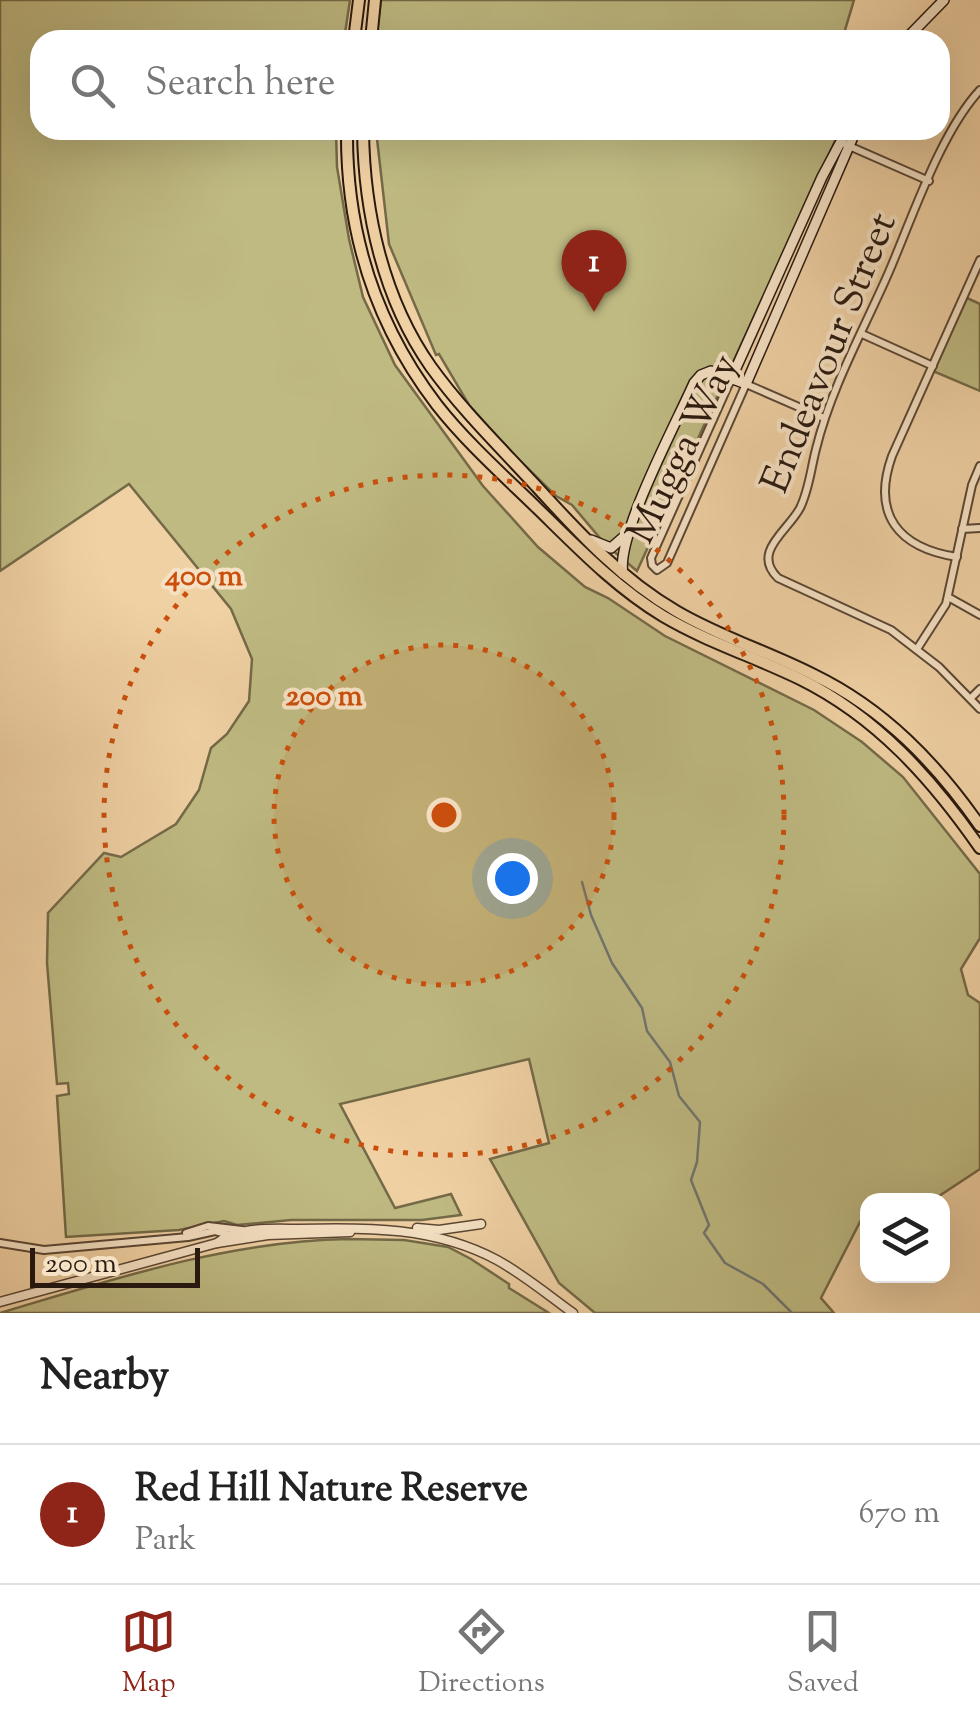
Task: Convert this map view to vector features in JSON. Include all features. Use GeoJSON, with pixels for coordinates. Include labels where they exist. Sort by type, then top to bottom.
{"type":"FeatureCollection","features":[{"type":"Feature","properties":{"kind":"main road"},"geometry":{"type":"LineString","coordinates":[[355,30],[359,0]]}},
{"type":"Feature","properties":{"kind":"main road"},"geometry":{"type":"LineString","coordinates":[[372,30],[375,0]]}},
{"type":"Feature","properties":{"kind":"main road"},"geometry":{"type":"LineString","coordinates":[[914,30],[944,0]]}},
{"type":"Feature","properties":{"kind":"main road"},"geometry":{"type":"LineString","coordinates":[[347,140],[350,209],[369,280],[400,349],[449,418],[625,590],[700,636],[813,686],[872,725],[925,774],[980,848]]}},
{"type":"Feature","properties":{"kind":"main road"},"geometry":{"type":"LineString","coordinates":[[363,140],[363,178],[385,272],[412,336],[458,402],[623,575],[691,620],[820,678],[869,708],[920,750],[980,826]]}},
{"type":"Feature","properties":{"kind":"main road","name":"Mugga Way"},"geometry":{"type":"LineString","coordinates":[[746,384],[846,140]]}},
{"type":"Feature","properties":{"kind":"main road","name":"Mugga Way"},"geometry":{"type":"LineString","coordinates":[[732,377],[822,177],[848,140]]}},
{"type":"Feature","properties":{"kind":"main road"},"geometry":{"type":"LineString","coordinates":[[623,575],[620,559],[628,532],[697,378],[711,371],[746,384]]}},
{"type":"Feature","properties":{"kind":"main road"},"geometry":{"type":"LineString","coordinates":[[579,532],[611,548],[628,532]]}},
{"type":"Feature","properties":{"kind":"street","name":"Endeavour Street"},"geometry":{"type":"LineString","coordinates":[[950,137],[980,90]]}},
{"type":"Feature","properties":{"kind":"street","name":"Endeavour Street"},"geometry":{"type":"LineString","coordinates":[[948,140],[824,418],[799,511],[770,549],[771,570],[792,584],[880,624],[917,649],[980,709]]}},
{"type":"Feature","properties":{"kind":"street"},"geometry":{"type":"LineString","coordinates":[[845,144],[929,181]]}},
{"type":"Feature","properties":{"kind":"street"},"geometry":{"type":"LineString","coordinates":[[956,557],[925,550],[906,538],[891,520],[884,498],[885,478],[980,260]]}},
{"type":"Feature","properties":{"kind":"street"},"geometry":{"type":"LineString","coordinates":[[862,334],[933,366]]}},
{"type":"Feature","properties":{"kind":"street","name":"Mugga Way"},"geometry":{"type":"LineString","coordinates":[[732,377],[651,558],[657,570],[667,563],[746,384]]}},
{"type":"Feature","properties":{"kind":"street"},"geometry":{"type":"LineString","coordinates":[[746,384],[824,418]]}},
{"type":"Feature","properties":{"kind":"street"},"geometry":{"type":"LineString","coordinates":[[917,649],[940,618],[948,597],[980,466]]}},
{"type":"Feature","properties":{"kind":"street"},"geometry":{"type":"LineString","coordinates":[[962,529],[980,528]]}},
{"type":"Feature","properties":{"kind":"street"},"geometry":{"type":"LineString","coordinates":[[948,597],[980,615]]}},
{"type":"Feature","properties":{"kind":"street"},"geometry":{"type":"LineString","coordinates":[[970,698],[980,689]]}},
{"type":"Feature","properties":{"kind":"street"},"geometry":{"type":"LineString","coordinates":[[0,1243],[44,1250],[215,1230],[236,1237],[439,1230],[481,1224]]}},
{"type":"Feature","properties":{"kind":"street"},"geometry":{"type":"LineString","coordinates":[[181,1236],[208,1226],[251,1231],[354,1230]]}},
{"type":"Feature","properties":{"kind":"street"},"geometry":{"type":"LineString","coordinates":[[392,1230],[440,1237],[482,1252],[522,1275],[573,1313]]}},
{"type":"Feature","properties":{"kind":"street"},"geometry":{"type":"LineString","coordinates":[[0,1302],[251,1231]]}},
{"type":"Feature","properties":{"kind":"shaded area"},"geometry":{"type":"Polygon","coordinates":[[[0,0],[350,0],[346,30],[30,30],[30,140],[336,140],[349,239],[363,297],[395,365],[483,486],[538,547],[585,587],[665,636],[814,710],[862,742],[903,777],[980,874],[980,938],[961,969],[968,995],[980,1003],[980,1169],[944,1193],[860,1193],[860,1222],[821,1298],[834,1313],[595,1313],[559,1283],[490,1159],[549,1143],[529,1059],[340,1104],[395,1208],[451,1194],[461,1215],[422,1220],[291,1220],[237,1225],[224,1221],[179,1230],[66,1237],[57,1096],[69,1094],[68,1083],[57,1084],[47,963],[48,913],[104,853],[121,857],[176,824],[199,790],[211,748],[227,734],[249,701],[252,659],[231,609],[129,484],[0,571],[0,0]]]}},
{"type":"Feature","properties":{"kind":"shaded area"},"geometry":{"type":"Polygon","coordinates":[[[381,0],[854,0],[845,30],[377,30],[381,0]]]}},
{"type":"Feature","properties":{"kind":"shaded area"},"geometry":{"type":"Polygon","coordinates":[[[377,140],[835,140],[637,571],[605,544],[572,505],[556,496],[516,457],[469,405],[439,354],[436,355],[389,244],[377,140]]]}},
{"type":"Feature","properties":{"kind":"shaded area"},"geometry":{"type":"Polygon","coordinates":[[[967,298],[980,304],[980,391],[933,371],[967,298]]]}},
{"type":"Feature","properties":{"kind":"shaded area"},"geometry":{"type":"Polygon","coordinates":[[[404,1240],[448,1247],[549,1313],[0,1313],[215,1254],[303,1241],[404,1240]]]}},
{"type":"Feature","properties":{"kind":"waterway"},"geometry":{"type":"LineString","coordinates":[[582,882],[591,915],[612,963],[642,1008],[647,1031],[670,1062],[679,1096],[700,1122],[697,1162],[691,1180],[709,1225],[704,1233],[725,1263],[763,1284],[792,1313]]}},
{"type":"Feature","properties":{"kind":"place","name":"Red Hill Nature Reserve"},"geometry":{"type":"Point","coordinates":[594,312]}}]}
